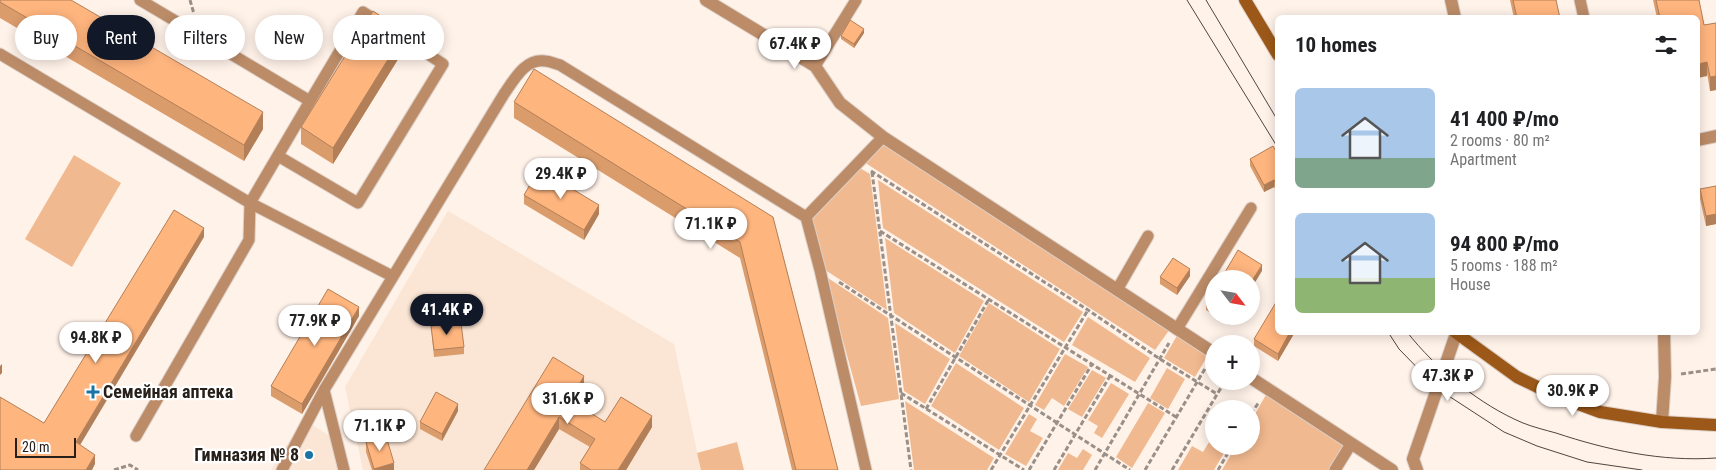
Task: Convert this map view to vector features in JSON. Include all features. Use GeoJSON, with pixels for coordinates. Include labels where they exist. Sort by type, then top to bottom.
{"type":"FeatureCollection","features":[{"type":"Feature","properties":{"kind":"main road"},"geometry":{"type":"LineString","coordinates":[[1245,0],[1275,50]]}},
{"type":"Feature","properties":{"kind":"main road"},"geometry":{"type":"LineString","coordinates":[[1458,335],[1517,377],[1554,395],[1600,412],[1662,422],[1716,424]]}},
{"type":"Feature","properties":{"kind":"street"},"geometry":{"type":"LineString","coordinates":[[706,0],[815,66],[840,103],[883,137],[1177,329],[1205,351]]}},
{"type":"Feature","properties":{"kind":"street"},"geometry":{"type":"LineString","coordinates":[[1451,0],[1454,15]]}},
{"type":"Feature","properties":{"kind":"street"},"geometry":{"type":"LineString","coordinates":[[1700,140],[1716,136]]}},
{"type":"Feature","properties":{"kind":"street"},"geometry":{"type":"LineString","coordinates":[[1417,470],[1413,460],[1454,335]]}},
{"type":"Feature","properties":{"kind":"street"},"geometry":{"type":"LineString","coordinates":[[1662,422],[1665,377],[1664,335]]}},
{"type":"Feature","properties":{"kind":"street"},"geometry":{"type":"LineString","coordinates":[[1260,384],[1392,470]]}},
{"type":"Feature","properties":{"kind":"lane"},"geometry":{"type":"LineString","coordinates":[[140,0],[310,101]]}},
{"type":"Feature","properties":{"kind":"lane"},"geometry":{"type":"LineString","coordinates":[[815,66],[856,0]]}},
{"type":"Feature","properties":{"kind":"lane"},"geometry":{"type":"LineString","coordinates":[[1580,0],[1583,15]]}},
{"type":"Feature","properties":{"kind":"lane"},"geometry":{"type":"LineString","coordinates":[[136,436],[249,240],[250,203],[363,12],[443,64],[358,204],[278,156]]}},
{"type":"Feature","properties":{"kind":"lane"},"geometry":{"type":"LineString","coordinates":[[0,54],[250,203],[392,276]]}},
{"type":"Feature","properties":{"kind":"lane"},"geometry":{"type":"LineString","coordinates":[[282,470],[324,390],[392,276],[515,78],[527,64],[543,60],[560,65],[806,218],[820,270],[866,470]]}},
{"type":"Feature","properties":{"kind":"lane"},"geometry":{"type":"LineString","coordinates":[[806,218],[883,137]]}},
{"type":"Feature","properties":{"kind":"lane"},"geometry":{"type":"LineString","coordinates":[[1177,329],[1251,208]]}},
{"type":"Feature","properties":{"kind":"lane"},"geometry":{"type":"LineString","coordinates":[[1117,290],[1148,236]]}},
{"type":"Feature","properties":{"kind":"lane"},"geometry":{"type":"LineString","coordinates":[[324,390],[344,470]]}},
{"type":"Feature","properties":{"kind":"lane"},"geometry":{"type":"LineString","coordinates":[[1336,470],[1351,444]]}},
{"type":"Feature","properties":{"kind":"path"},"geometry":{"type":"LineString","coordinates":[[911,470],[872,172],[1217,394]]}},
{"type":"Feature","properties":{"kind":"path"},"geometry":{"type":"LineString","coordinates":[[880,231],[1176,417]]}},
{"type":"Feature","properties":{"kind":"path"},"geometry":{"type":"LineString","coordinates":[[820,270],[1130,470]]}},
{"type":"Feature","properties":{"kind":"path"},"geometry":{"type":"LineString","coordinates":[[926,409],[989,299]]}},
{"type":"Feature","properties":{"kind":"path"},"geometry":{"type":"LineString","coordinates":[[991,470],[1088,310]]}},
{"type":"Feature","properties":{"kind":"path"},"geometry":{"type":"LineString","coordinates":[[1095,470],[1177,329]]}},
{"type":"Feature","properties":{"kind":"path"},"geometry":{"type":"LineString","coordinates":[[1029,470],[1092,364]]}},
{"type":"Feature","properties":{"kind":"path"},"geometry":{"type":"LineString","coordinates":[[1145,470],[1205,369]]}},
{"type":"Feature","properties":{"kind":"path"},"geometry":{"type":"LineString","coordinates":[[1665,377],[1716,369]]}},
{"type":"Feature","properties":{"kind":"path"},"geometry":{"type":"LineString","coordinates":[[1054,470],[1110,376]]}},
{"type":"Feature","properties":{"kind":"path"},"geometry":{"type":"LineString","coordinates":[[1172,470],[1219,390]]}},
{"type":"Feature","properties":{"kind":"path"},"geometry":{"type":"LineString","coordinates":[[901,393],[1024,470]]}},
{"type":"Feature","properties":{"kind":"path"},"geometry":{"type":"LineString","coordinates":[[1218,470],[1227,455]]}},
{"type":"Feature","properties":{"kind":"path"},"geometry":{"type":"LineString","coordinates":[[114,470],[130,465],[138,470]]}},
{"type":"Feature","properties":{"kind":"shaded area"},"geometry":{"type":"Polygon","coordinates":[[[883,142],[1170,329],[1155,350],[864,162],[883,142]]]}},
{"type":"Feature","properties":{"kind":"shaded area"},"geometry":{"type":"Polygon","coordinates":[[[74,155],[121,183],[72,267],[25,239],[74,155]]]}},
{"type":"Feature","properties":{"kind":"shaded area"},"geometry":{"type":"Polygon","coordinates":[[[858,167],[870,174],[887,310],[822,268],[809,218],[858,167]]]}},
{"type":"Feature","properties":{"kind":"shaded area"},"geometry":{"type":"Polygon","coordinates":[[[878,180],[1083,312],[1064,342],[883,228],[878,180]]]}},
{"type":"Feature","properties":{"kind":"shaded area"},"geometry":{"type":"Polygon","coordinates":[[[448,211],[674,344],[701,470],[363,470],[345,387],[448,211]]]}},
{"type":"Feature","properties":{"kind":"shaded area"},"geometry":{"type":"Polygon","coordinates":[[[885,238],[984,301],[955,353],[894,313],[885,238]]]}},
{"type":"Feature","properties":{"kind":"shaded area"},"geometry":{"type":"Polygon","coordinates":[[[825,276],[888,318],[899,399],[861,406],[825,276]]]}},
{"type":"Feature","properties":{"kind":"shaded area"},"geometry":{"type":"Polygon","coordinates":[[[989,303],[1060,349],[1029,402],[959,356],[989,303]]]}},
{"type":"Feature","properties":{"kind":"shaded area"},"geometry":{"type":"Polygon","coordinates":[[[1088,317],[1150,358],[1135,382],[1072,345],[1088,317]]]}},
{"type":"Feature","properties":{"kind":"shaded area"},"geometry":{"type":"Polygon","coordinates":[[[895,323],[950,359],[925,404],[904,391],[895,323]]]}},
{"type":"Feature","properties":{"kind":"shaded area"},"geometry":{"type":"Polygon","coordinates":[[[1178,334],[1205,353],[1205,360],[1195,377],[1164,358],[1178,334]]]}},
{"type":"Feature","properties":{"kind":"shaded area"},"geometry":{"type":"Polygon","coordinates":[[[1065,354],[1088,367],[1064,406],[1052,398],[1044,410],[1035,405],[1065,354]]]}},
{"type":"Feature","properties":{"kind":"shaded area"},"geometry":{"type":"Polygon","coordinates":[[[956,363],[1024,408],[999,450],[931,406],[956,363]]]}},
{"type":"Feature","properties":{"kind":"shaded area"},"geometry":{"type":"Polygon","coordinates":[[[1167,368],[1185,379],[1168,409],[1150,398],[1167,368]]]}},
{"type":"Feature","properties":{"kind":"shaded area"},"geometry":{"type":"Polygon","coordinates":[[[1092,370],[1106,378],[1082,417],[1068,409],[1092,370]]]}},
{"type":"Feature","properties":{"kind":"shaded area"},"geometry":{"type":"Polygon","coordinates":[[[1111,383],[1129,394],[1102,438],[1094,433],[1098,426],[1088,420],[1111,383]]]}},
{"type":"Feature","properties":{"kind":"shaded area"},"geometry":{"type":"Polygon","coordinates":[[[1267,393],[1346,446],[1331,470],[1222,470],[1231,455],[1260,455],[1260,405],[1267,393]]]}},
{"type":"Feature","properties":{"kind":"shaded area"},"geometry":{"type":"Polygon","coordinates":[[[905,401],[994,458],[987,470],[914,470],[905,401]]]}},
{"type":"Feature","properties":{"kind":"shaded area"},"geometry":{"type":"Polygon","coordinates":[[[1148,403],[1165,413],[1132,468],[1116,457],[1148,403]]]}},
{"type":"Feature","properties":{"kind":"shaded area"},"geometry":{"type":"Polygon","coordinates":[[[1029,414],[1037,419],[1030,431],[1043,438],[1026,466],[1005,454],[1029,414]]]}},
{"type":"Feature","properties":{"kind":"shaded area","name":"Гимназия № 8"},"geometry":{"type":"Polygon","coordinates":[[[303,419],[336,440],[341,470],[271,470],[303,419]]]}},
{"type":"Feature","properties":{"kind":"shaded area"},"geometry":{"type":"Polygon","coordinates":[[[737,442],[744,470],[701,470],[697,453],[737,442]]]}},
{"type":"Feature","properties":{"kind":"shaded area"},"geometry":{"type":"Polygon","coordinates":[[[1192,446],[1203,452],[1205,449],[1205,455],[1223,455],[1214,470],[1178,470],[1192,446]]]}},
{"type":"Feature","properties":{"kind":"shaded area"},"geometry":{"type":"Polygon","coordinates":[[[1083,449],[1092,455],[1083,470],[1058,470],[1068,453],[1077,458],[1083,449]]]}},
{"type":"Feature","properties":{"kind":"building"},"geometry":{"type":"Polygon","coordinates":[[[0,0],[71,0],[97,15],[87,15],[87,53],[77,47],[77,15],[22,15],[0,2],[0,0]]]}},
{"type":"Feature","properties":{"kind":"building"},"geometry":{"type":"Polygon","coordinates":[[[1513,0],[1556,0],[1559,15],[1516,15],[1513,0]]]}},
{"type":"Feature","properties":{"kind":"building"},"geometry":{"type":"Polygon","coordinates":[[[1656,0],[1699,0],[1704,25],[1716,23],[1716,76],[1710,77],[1707,62],[1700,64],[1700,15],[1659,15],[1656,0]]]}},
{"type":"Feature","properties":{"kind":"building"},"geometry":{"type":"Polygon","coordinates":[[[373,11],[379,15],[371,15],[373,11]]]}},
{"type":"Feature","properties":{"kind":"building"},"geometry":{"type":"Polygon","coordinates":[[[850,20],[864,29],[854,44],[841,36],[850,20]]]}},
{"type":"Feature","properties":{"kind":"building"},"geometry":{"type":"Polygon","coordinates":[[[155,49],[165,55],[165,60],[174,60],[263,112],[244,145],[99,60],[155,60],[155,49]]]}},
{"type":"Feature","properties":{"kind":"building"},"geometry":{"type":"Polygon","coordinates":[[[343,60],[388,60],[333,148],[301,127],[343,60]]]}},
{"type":"Feature","properties":{"kind":"building"},"geometry":{"type":"Polygon","coordinates":[[[534,69],[773,217],[838,470],[796,470],[740,242],[514,102],[534,69]]]}},
{"type":"Feature","properties":{"kind":"building"},"geometry":{"type":"Polygon","coordinates":[[[1273,146],[1275,149],[1275,182],[1274,180],[1264,185],[1250,159],[1273,146]]]}},
{"type":"Feature","properties":{"kind":"building"},"geometry":{"type":"Polygon","coordinates":[[[539,169],[599,205],[584,230],[524,195],[539,169]]]}},
{"type":"Feature","properties":{"kind":"building"},"geometry":{"type":"Polygon","coordinates":[[[1716,186],[1716,214],[1706,216],[1700,189],[1716,186]]]}},
{"type":"Feature","properties":{"kind":"building"},"geometry":{"type":"Polygon","coordinates":[[[174,210],[204,228],[76,442],[95,455],[86,470],[0,470],[0,397],[44,423],[174,210]]]}},
{"type":"Feature","properties":{"kind":"building"},"geometry":{"type":"Polygon","coordinates":[[[1238,250],[1262,265],[1259,270],[1226,270],[1238,250]]]}},
{"type":"Feature","properties":{"kind":"building"},"geometry":{"type":"Polygon","coordinates":[[[1173,258],[1190,269],[1177,288],[1160,277],[1173,258]]]}},
{"type":"Feature","properties":{"kind":"building"},"geometry":{"type":"Polygon","coordinates":[[[328,289],[359,307],[302,404],[271,386],[328,289]]]}},
{"type":"Feature","properties":{"kind":"building"},"geometry":{"type":"Polygon","coordinates":[[[1275,304],[1275,335],[1288,335],[1278,354],[1260,343],[1260,335],[1256,335],[1275,304]]]}},
{"type":"Feature","properties":{"kind":"building"},"geometry":{"type":"Polygon","coordinates":[[[461,323],[464,347],[434,350],[431,326],[461,323]]]}},
{"type":"Feature","properties":{"kind":"building"},"geometry":{"type":"Polygon","coordinates":[[[553,357],[584,376],[570,400],[605,422],[621,397],[652,416],[618,470],[591,470],[580,463],[595,439],[559,417],[527,470],[484,470],[553,357]]]}},
{"type":"Feature","properties":{"kind":"building"},"geometry":{"type":"Polygon","coordinates":[[[436,392],[458,404],[442,434],[420,422],[436,392]]]}},
{"type":"Feature","properties":{"kind":"building"},"geometry":{"type":"Polygon","coordinates":[[[386,436],[394,463],[374,469],[366,442],[386,436]]]}},
{"type":"Feature","properties":{"kind":"tram line"},"geometry":{"type":"LineString","coordinates":[[1187,0],[1275,143]]}},
{"type":"Feature","properties":{"kind":"tram line"},"geometry":{"type":"LineString","coordinates":[[1206,0],[1275,116]]}},
{"type":"Feature","properties":{"kind":"tram line"},"geometry":{"type":"LineString","coordinates":[[1390,335],[1399,349],[1438,389],[1504,432],[1537,446],[1587,462],[1642,470]]}},
{"type":"Feature","properties":{"kind":"tram line"},"geometry":{"type":"LineString","coordinates":[[1410,335],[1431,359],[1460,385],[1491,406],[1523,423],[1595,445],[1635,453],[1675,458],[1716,458]]}},
{"type":"Feature","properties":{"kind":"place","name":"Семейная аптека"},"geometry":{"type":"Point","coordinates":[93,392]}},
{"type":"Feature","properties":{"kind":"place","name":"Гимназия № 8"},"geometry":{"type":"Point","coordinates":[309,455]}}]}
